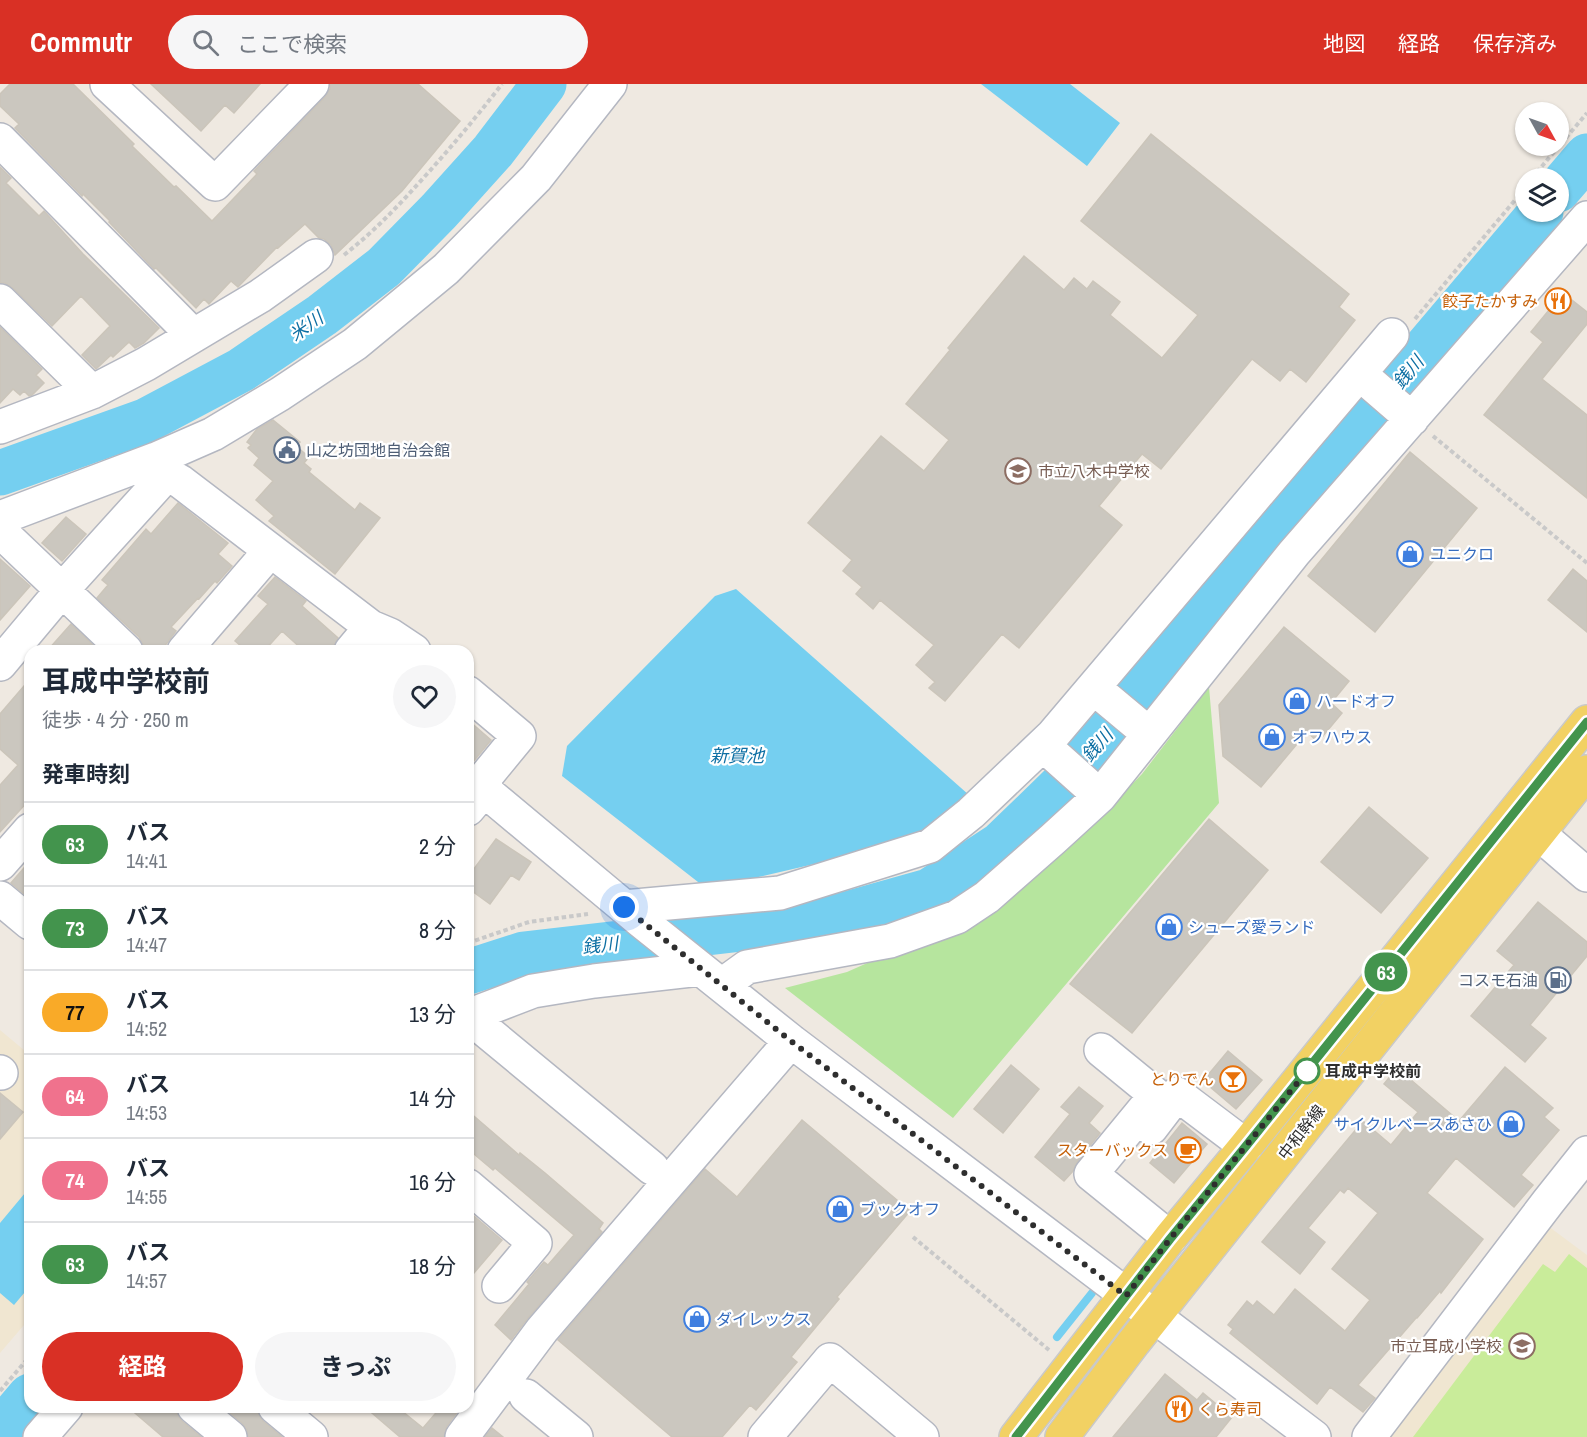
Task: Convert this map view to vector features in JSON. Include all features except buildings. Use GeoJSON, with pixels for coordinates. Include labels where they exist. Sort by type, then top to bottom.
{"type":"FeatureCollection","features":[{"type":"Feature","properties":{"kind":"main road","name":"中和幹線"},"geometry":{"type":"LineString","coordinates":[[1016,1437],[1170,1239],[1587,722]]}},
{"type":"Feature","properties":{"kind":"main road","name":"中和幹線"},"geometry":{"type":"LineString","coordinates":[[1062,1437],[1154,1317],[1587,772]]}},
{"type":"Feature","properties":{"kind":"street"},"geometry":{"type":"LineString","coordinates":[[107,84],[215,184],[312,84]]}},
{"type":"Feature","properties":{"kind":"street"},"geometry":{"type":"LineString","coordinates":[[0,518],[162,466],[355,344],[446,269],[536,178],[610,84]]}},
{"type":"Feature","properties":{"kind":"street"},"geometry":{"type":"LineString","coordinates":[[0,140],[193,335]]}},
{"type":"Feature","properties":{"kind":"street"},"geometry":{"type":"LineString","coordinates":[[474,1014],[533,992],[594,981],[747,967],[890,941],[957,918],[987,897],[1149,734],[1407,415],[1587,218]]}},
{"type":"Feature","properties":{"kind":"street"},"geometry":{"type":"LineString","coordinates":[[0,427],[92,392],[146,364],[260,296],[316,256]]}},
{"type":"Feature","properties":{"kind":"street"},"geometry":{"type":"LineString","coordinates":[[0,301],[92,392]]}},
{"type":"Feature","properties":{"kind":"street"},"geometry":{"type":"LineString","coordinates":[[633,914],[780,893],[930,846],[1049,751],[1094,688],[1365,378],[1392,335]]}},
{"type":"Feature","properties":{"kind":"street"},"geometry":{"type":"LineString","coordinates":[[1365,378],[1407,415]]}},
{"type":"Feature","properties":{"kind":"street"},"geometry":{"type":"LineString","coordinates":[[162,466],[270,550],[361,639],[390,635],[405,645]]}},
{"type":"Feature","properties":{"kind":"street"},"geometry":{"type":"LineString","coordinates":[[0,664],[162,466]]}},
{"type":"Feature","properties":{"kind":"street"},"geometry":{"type":"LineString","coordinates":[[0,531],[120,645]]}},
{"type":"Feature","properties":{"kind":"street"},"geometry":{"type":"LineString","coordinates":[[189,645],[270,550]]}},
{"type":"Feature","properties":{"kind":"street"},"geometry":{"type":"LineString","coordinates":[[1094,688],[1149,734]]}},
{"type":"Feature","properties":{"kind":"street"},"geometry":{"type":"LineString","coordinates":[[474,698],[519,736],[487,775],[476,799],[633,914],[791,1041],[1154,1317],[1300,1433]]}},
{"type":"Feature","properties":{"kind":"street"},"geometry":{"type":"LineString","coordinates":[[1049,751],[1094,791]]}},
{"type":"Feature","properties":{"kind":"street"},"geometry":{"type":"LineString","coordinates":[[1538,833],[1587,875]]}},
{"type":"Feature","properties":{"kind":"street"},"geometry":{"type":"LineString","coordinates":[[0,864],[24,837]]}},
{"type":"Feature","properties":{"kind":"street"},"geometry":{"type":"LineString","coordinates":[[0,898],[24,918]]}},
{"type":"Feature","properties":{"kind":"street"},"geometry":{"type":"LineString","coordinates":[[474,1021],[652,1168]]}},
{"type":"Feature","properties":{"kind":"street"},"geometry":{"type":"LineString","coordinates":[[462,1437],[542,1330],[791,1041]]}},
{"type":"Feature","properties":{"kind":"street"},"geometry":{"type":"LineString","coordinates":[[1101,1050],[1156,1095],[1091,1174],[1170,1239]]}},
{"type":"Feature","properties":{"kind":"street"},"geometry":{"type":"LineString","coordinates":[[1105,1186],[1177,1094],[1246,1146]]}},
{"type":"Feature","properties":{"kind":"street"},"geometry":{"type":"LineString","coordinates":[[1369,1437],[1587,1153]]}},
{"type":"Feature","properties":{"kind":"street"},"geometry":{"type":"LineString","coordinates":[[474,1191],[535,1243],[499,1286]]}},
{"type":"Feature","properties":{"kind":"street"},"geometry":{"type":"LineString","coordinates":[[765,1437],[830,1359],[922,1437]]}},
{"type":"Feature","properties":{"kind":"street"},"geometry":{"type":"LineString","coordinates":[[526,1396],[576,1437]]}},
{"type":"Feature","properties":{"kind":"street"},"geometry":{"type":"LineString","coordinates":[[40,1437],[61,1413]]}},
{"type":"Feature","properties":{"kind":"street"},"geometry":{"type":"LineString","coordinates":[[201,1413],[230,1437]]}},
{"type":"Feature","properties":{"kind":"street"},"geometry":{"type":"LineString","coordinates":[[282,1413],[311,1437]]}},
{"type":"Feature","properties":{"kind":"path"},"geometry":{"type":"LineString","coordinates":[[1540,168],[1587,113]]}},
{"type":"Feature","properties":{"kind":"path"},"geometry":{"type":"LineString","coordinates":[[1392,335],[1411,324],[1515,200]]}},
{"type":"Feature","properties":{"kind":"path"},"geometry":{"type":"LineString","coordinates":[[1407,415],[1587,563]]}},
{"type":"Feature","properties":{"kind":"path"},"geometry":{"type":"LineString","coordinates":[[474,941],[529,922],[585,914],[633,914]]}},
{"type":"Feature","properties":{"kind":"path"},"geometry":{"type":"LineString","coordinates":[[913,1237],[1056,1356]]}},
{"type":"Feature","properties":{"kind":"path"},"geometry":{"type":"LineString","coordinates":[[0,1391],[24,1363]]}},
{"type":"Feature","properties":{"kind":"shaded area"},"geometry":{"type":"Polygon","coordinates":[[[0,1030],[24,1050],[24,1325],[0,1353],[0,1030]]]}},
{"type":"Feature","properties":{"kind":"shaded area","name":"市立耳成小学校"},"geometry":{"type":"Polygon","coordinates":[[[1548,1226],[1587,1255],[1587,1437],[1389,1437],[1548,1226]]]}},
{"type":"Feature","properties":{"kind":"green space"},"geometry":{"type":"Polygon","coordinates":[[[1209,687],[1219,803],[953,1118],[785,988],[847,972],[991,908],[1076,841],[1142,774],[1209,687]]]}},
{"type":"Feature","properties":{"kind":"green space","name":"市立耳成小学校"},"geometry":{"type":"Polygon","coordinates":[[[1569,1254],[1587,1268],[1587,1437],[1413,1437],[1543,1264],[1555,1272],[1569,1254]]]}},
{"type":"Feature","properties":{"kind":"water"},"geometry":{"type":"Polygon","coordinates":[[[981,84],[1070,84],[1120,123],[1087,166],[981,84]]]}},
{"type":"Feature","properties":{"kind":"water","name":"新賀池"},"geometry":{"type":"Polygon","coordinates":[[[736,589],[969,795],[945,819],[904,843],[707,889],[562,776],[567,746],[715,596],[736,589]]]}},
{"type":"Feature","properties":{"kind":"water"},"geometry":{"type":"Polygon","coordinates":[[[24,1194],[24,1293],[14,1305],[0,1293],[0,1223],[24,1194]]]}},
{"type":"Feature","properties":{"kind":"waterway","name":"米川"},"geometry":{"type":"LineString","coordinates":[[0,473],[145,421],[241,370],[322,315],[384,267],[439,211],[493,151],[544,84]]}},
{"type":"Feature","properties":{"kind":"waterway","name":"銭川"},"geometry":{"type":"LineString","coordinates":[[1569,177],[1587,156]]}},
{"type":"Feature","properties":{"kind":"waterway","name":"銭川"},"geometry":{"type":"LineString","coordinates":[[474,970],[524,954],[829,919],[929,891],[1001,844],[1065,782],[1121,717],[1370,414],[1533,222]]}},
{"type":"Feature","properties":{"kind":"waterway"},"geometry":{"type":"LineString","coordinates":[[1057,1337],[1092,1293]]}},
{"type":"Feature","properties":{"kind":"waterway","name":"銭川"},"geometry":{"type":"LineString","coordinates":[[0,1431],[24,1403]]}},
{"type":"Feature","properties":{"kind":"bus line","name":"63"},"geometry":{"type":"LineString","coordinates":[[1016,1437],[1170,1239],[1587,722]]}},
{"type":"Feature","properties":{"kind":"place","name":"餃子たかすみ"},"geometry":{"type":"Point","coordinates":[1558,301]}},
{"type":"Feature","properties":{"kind":"place","name":"山之坊団地自治会館"},"geometry":{"type":"Point","coordinates":[287,450]}},
{"type":"Feature","properties":{"kind":"place","name":"市立八木中学校"},"geometry":{"type":"Point","coordinates":[1018,471]}},
{"type":"Feature","properties":{"kind":"place","name":"ユニクロ"},"geometry":{"type":"Point","coordinates":[1410,554]}},
{"type":"Feature","properties":{"kind":"place","name":"ハードオフ"},"geometry":{"type":"Point","coordinates":[1297,701]}},
{"type":"Feature","properties":{"kind":"place","name":"オフハウス"},"geometry":{"type":"Point","coordinates":[1272,737]}},
{"type":"Feature","properties":{"kind":"place","name":"シューズ愛ランド"},"geometry":{"type":"Point","coordinates":[1169,927]}},
{"type":"Feature","properties":{"kind":"place","name":"コスモ石油"},"geometry":{"type":"Point","coordinates":[1558,980]}},
{"type":"Feature","properties":{"kind":"place","name":"耳成中学校前"},"geometry":{"type":"Point","coordinates":[1307,1071]}},
{"type":"Feature","properties":{"kind":"place","name":"とりでん"},"geometry":{"type":"Point","coordinates":[1233,1079]}},
{"type":"Feature","properties":{"kind":"place","name":"サイクルベースあさひ"},"geometry":{"type":"Point","coordinates":[1511,1124]}},
{"type":"Feature","properties":{"kind":"place","name":"スターバックス"},"geometry":{"type":"Point","coordinates":[1188,1150]}},
{"type":"Feature","properties":{"kind":"place","name":"ブックオフ"},"geometry":{"type":"Point","coordinates":[840,1209]}},
{"type":"Feature","properties":{"kind":"place","name":"ダイレックス"},"geometry":{"type":"Point","coordinates":[697,1319]}},
{"type":"Feature","properties":{"kind":"place","name":"市立耳成小学校"},"geometry":{"type":"Point","coordinates":[1522,1346]}},
{"type":"Feature","properties":{"kind":"place","name":"くら寿司"},"geometry":{"type":"Point","coordinates":[1179,1409]}},
{"type":"Feature","properties":{"kind":"route"},"geometry":{"type":"LineString","coordinates":[[624,907],[791,1041],[1126,1296],[1307,1071]]}}]}
